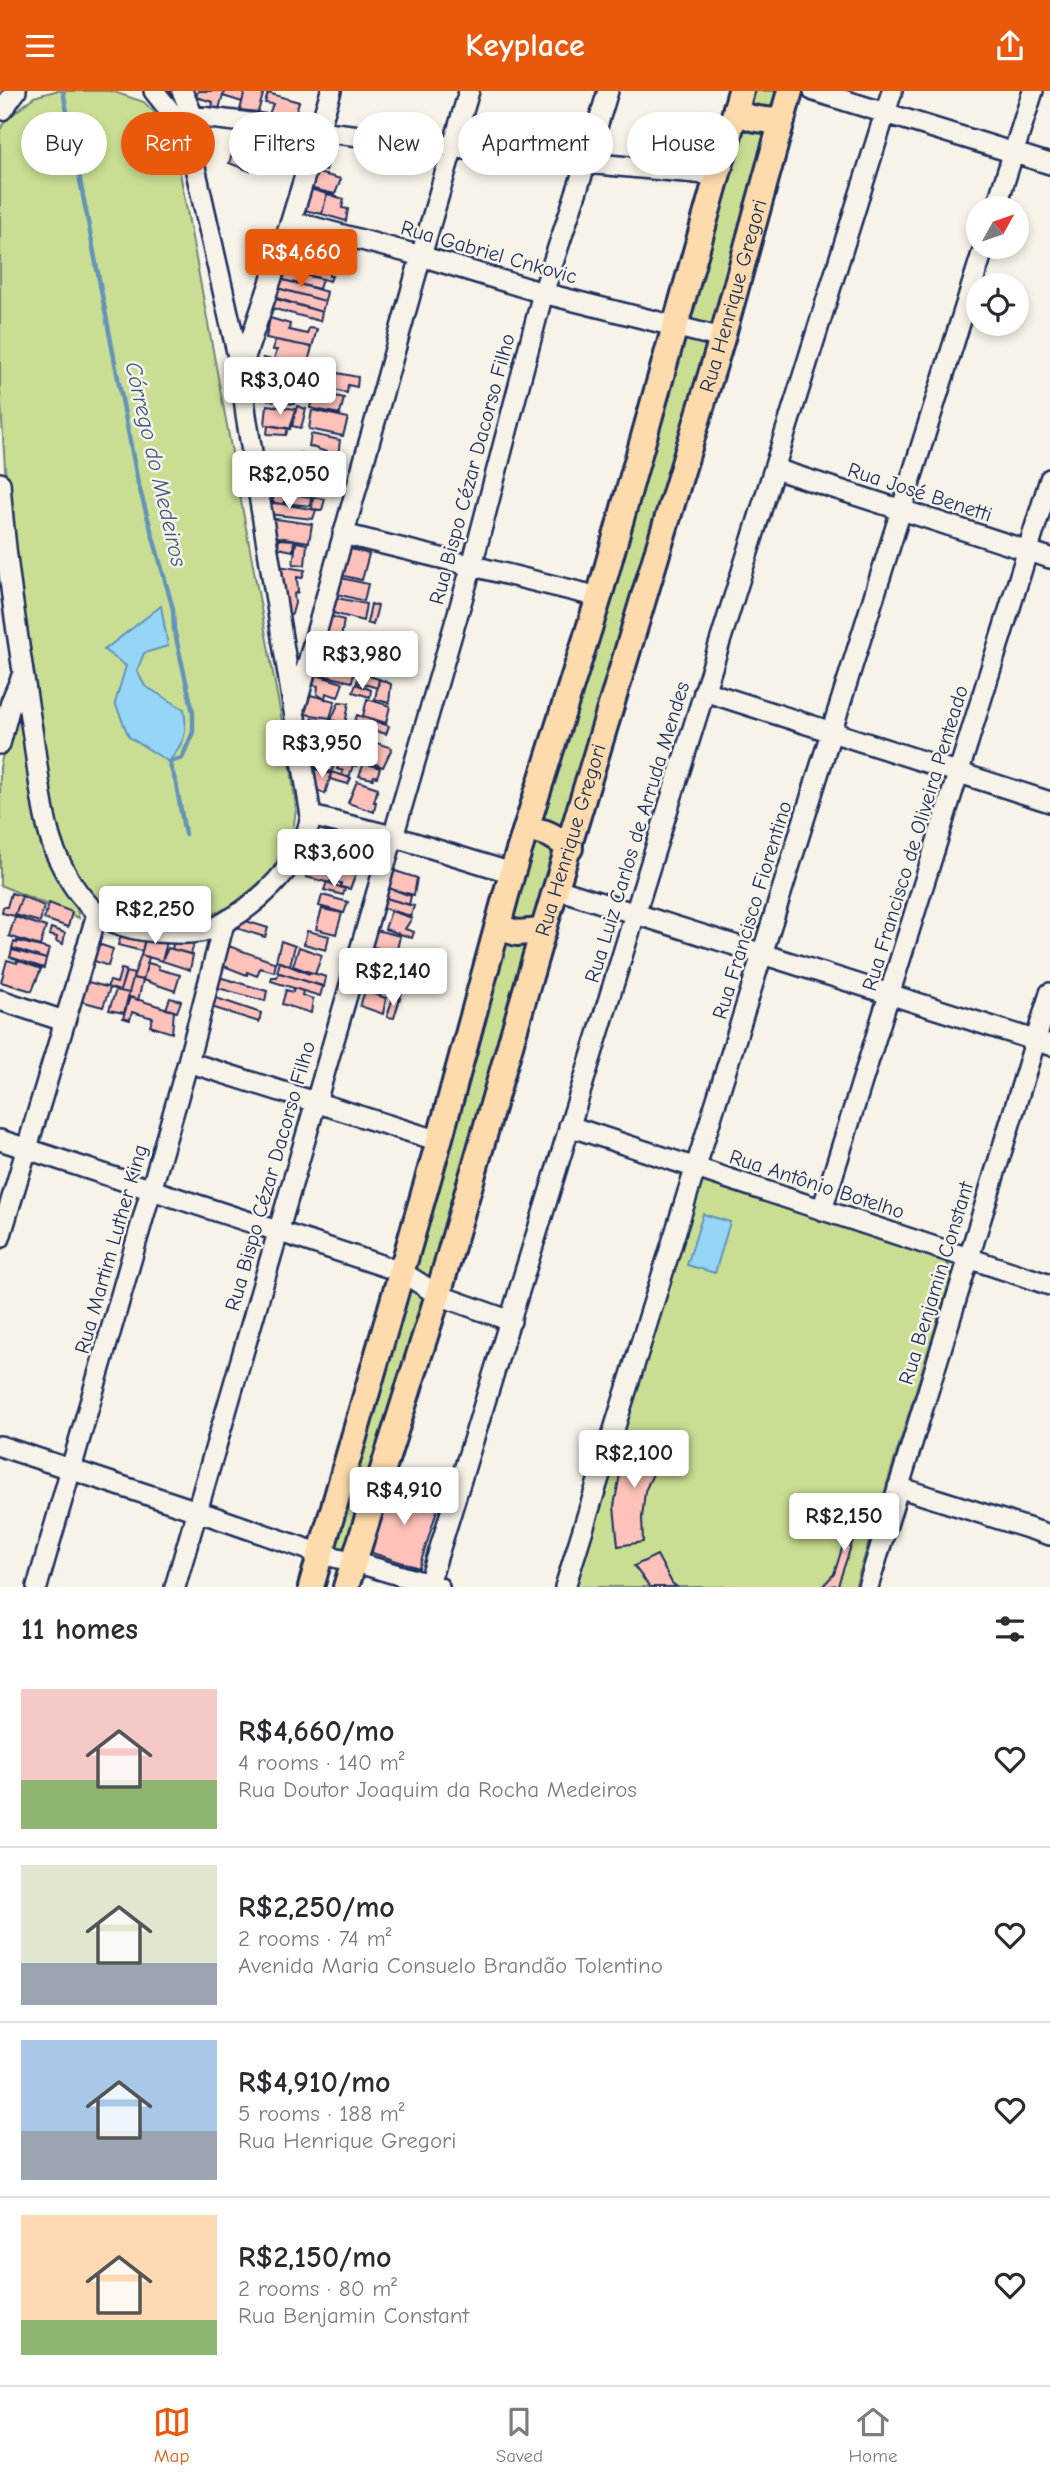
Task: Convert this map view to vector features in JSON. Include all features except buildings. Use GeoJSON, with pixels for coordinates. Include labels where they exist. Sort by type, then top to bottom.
{"type":"FeatureCollection","features":[{"type":"Feature","properties":{"kind":"main road","name":"Rua Henrique Gregori"},"geometry":{"type":"LineString","coordinates":[[346,1587],[438,1295],[543,931],[722,338],[790,91]]}},
{"type":"Feature","properties":{"kind":"main road"},"geometry":{"type":"LineString","coordinates":[[739,99],[741,114],[782,121]]}},
{"type":"Feature","properties":{"kind":"main road"},"geometry":{"type":"LineString","coordinates":[[311,1587],[439,1141],[512,873],[598,597],[717,175]]}},
{"type":"Feature","properties":{"kind":"main road"},"geometry":{"type":"LineString","coordinates":[[525,832],[534,829],[544,831],[570,848]]}},
{"type":"Feature","properties":{"kind":"main road"},"geometry":{"type":"LineString","coordinates":[[498,927],[517,933],[543,931]]}},
{"type":"Feature","properties":{"kind":"street"},"geometry":{"type":"LineString","coordinates":[[1,107],[16,91]]}},
{"type":"Feature","properties":{"kind":"street"},"geometry":{"type":"LineString","coordinates":[[154,91],[175,112]]}},
{"type":"Feature","properties":{"kind":"street"},"geometry":{"type":"LineString","coordinates":[[182,91],[185,112]]}},
{"type":"Feature","properties":{"kind":"street"},"geometry":{"type":"LineString","coordinates":[[324,112],[331,91]]}},
{"type":"Feature","properties":{"kind":"street"},"geometry":{"type":"LineString","coordinates":[[295,709],[469,91]]}},
{"type":"Feature","properties":{"kind":"street","name":"Rua Bispo Cézar Dacorso Filho"},"geometry":{"type":"LineString","coordinates":[[602,112],[608,91]]}},
{"type":"Feature","properties":{"kind":"street"},"geometry":{"type":"LineString","coordinates":[[814,91],[1050,164]]}},
{"type":"Feature","properties":{"kind":"street","name":"Rua Luiz Carlos de Arruda Mendes"},"geometry":{"type":"LineString","coordinates":[[432,1586],[569,1126],[892,91]]}},
{"type":"Feature","properties":{"kind":"street"},"geometry":{"type":"LineString","coordinates":[[1000,196],[1033,91]]}},
{"type":"Feature","properties":{"kind":"street"},"geometry":{"type":"LineString","coordinates":[[339,134],[458,148]]}},
{"type":"Feature","properties":{"kind":"street"},"geometry":{"type":"LineString","coordinates":[[0,483],[8,569],[23,674],[41,789],[57,855],[83,900],[111,923],[138,930],[183,934],[206,932],[224,923],[277,881],[294,859],[309,830],[312,816],[240,370],[197,175]]}},
{"type":"Feature","properties":{"kind":"street"},"geometry":{"type":"LineString","coordinates":[[240,370],[305,175]]}},
{"type":"Feature","properties":{"kind":"street","name":"Rua Bispo Cézar Dacorso Filho"},"geometry":{"type":"LineString","coordinates":[[175,1587],[472,565],[542,293],[582,175]]}},
{"type":"Feature","properties":{"kind":"street","name":"Rua Gabriel Cnkovic"},"geometry":{"type":"LineString","coordinates":[[291,221],[421,256],[542,293],[722,338]]}},
{"type":"Feature","properties":{"kind":"street","name":"Rua Francisco Fiorentino"},"geometry":{"type":"LineString","coordinates":[[565,1587],[830,731],[980,259]]}},
{"type":"Feature","properties":{"kind":"street","name":"Rua José Benetti"},"geometry":{"type":"LineString","coordinates":[[775,469],[1050,558]]}},
{"type":"Feature","properties":{"kind":"street","name":"Rua Francisco de Oliveira Penteado"},"geometry":{"type":"LineString","coordinates":[[822,1210],[1050,479]]}},
{"type":"Feature","properties":{"kind":"street"},"geometry":{"type":"LineString","coordinates":[[343,534],[598,597]]}},
{"type":"Feature","properties":{"kind":"street"},"geometry":{"type":"LineString","coordinates":[[0,744],[11,702],[23,674]]}},
{"type":"Feature","properties":{"kind":"street"},"geometry":{"type":"LineString","coordinates":[[704,691],[1050,802]]}},
{"type":"Feature","properties":{"kind":"street"},"geometry":{"type":"LineString","coordinates":[[312,816],[392,836],[512,873]]}},
{"type":"Feature","properties":{"kind":"street"},"geometry":{"type":"LineString","coordinates":[[557,889],[1043,1043]]}},
{"type":"Feature","properties":{"kind":"street"},"geometry":{"type":"LineString","coordinates":[[0,1238],[97,914]]}},
{"type":"Feature","properties":{"kind":"street","name":"Rua Martim Luther King"},"geometry":{"type":"LineString","coordinates":[[37,1587],[188,1062],[224,923]]}},
{"type":"Feature","properties":{"kind":"street","name":"Rua Benjamin Constant"},"geometry":{"type":"LineString","coordinates":[[868,1587],[968,1258],[1043,1043],[1050,993]]}},
{"type":"Feature","properties":{"kind":"street"},"geometry":{"type":"LineString","coordinates":[[0,1000],[64,1021]]}},
{"type":"Feature","properties":{"kind":"street"},"geometry":{"type":"LineString","coordinates":[[188,1062],[439,1141]]}},
{"type":"Feature","properties":{"kind":"street","name":"Rua Antônio Botelho"},"geometry":{"type":"LineString","coordinates":[[569,1126],[1050,1285]]}},
{"type":"Feature","properties":{"kind":"street"},"geometry":{"type":"LineString","coordinates":[[0,1140],[402,1272],[438,1295],[511,1321]]}},
{"type":"Feature","properties":{"kind":"street"},"geometry":{"type":"LineString","coordinates":[[0,1446],[321,1554],[432,1586]]}},
{"type":"Feature","properties":{"kind":"street"},"geometry":{"type":"LineString","coordinates":[[898,1487],[1050,1535]]}},
{"type":"Feature","properties":{"kind":"green space"},"geometry":{"type":"Polygon","coordinates":[[[55,91],[111,91],[144,102],[154,112],[121,112],[121,175],[180,175],[292,775],[296,810],[293,831],[270,874],[231,906],[199,920],[163,926],[127,920],[95,903],[61,854],[45,792],[9,531],[0,389],[0,130],[4,122],[34,97],[55,91]]]}},
{"type":"Feature","properties":{"kind":"green space"},"geometry":{"type":"Polygon","coordinates":[[[749,91],[784,91],[670,482],[348,1551],[316,1542],[724,175],[739,175],[739,125],[749,91]]]}},
{"type":"Feature","properties":{"kind":"green space"},"geometry":{"type":"Polygon","coordinates":[[[13,711],[26,727],[39,834],[46,858],[76,905],[79,918],[0,885],[0,767],[13,711]]]}},
{"type":"Feature","properties":{"kind":"green space"},"geometry":{"type":"Polygon","coordinates":[[[698,1182],[705,1182],[947,1262],[952,1274],[855,1587],[573,1587],[698,1182]]]}},
{"type":"Feature","properties":{"kind":"water"},"geometry":{"type":"Polygon","coordinates":[[[161,606],[168,646],[144,653],[137,671],[145,686],[184,709],[184,737],[169,762],[129,737],[115,703],[126,666],[104,650],[161,606]]]}},
{"type":"Feature","properties":{"kind":"water"},"geometry":{"type":"Polygon","coordinates":[[[703,1214],[730,1222],[715,1273],[687,1265],[703,1214]]]}},
{"type":"Feature","properties":{"kind":"waterway","name":"Córrego do Medeiros"},"geometry":{"type":"LineString","coordinates":[[63,91],[138,483],[173,609],[174,629],[193,712],[193,732],[182,758],[169,762],[176,783],[185,834]]}}]}
